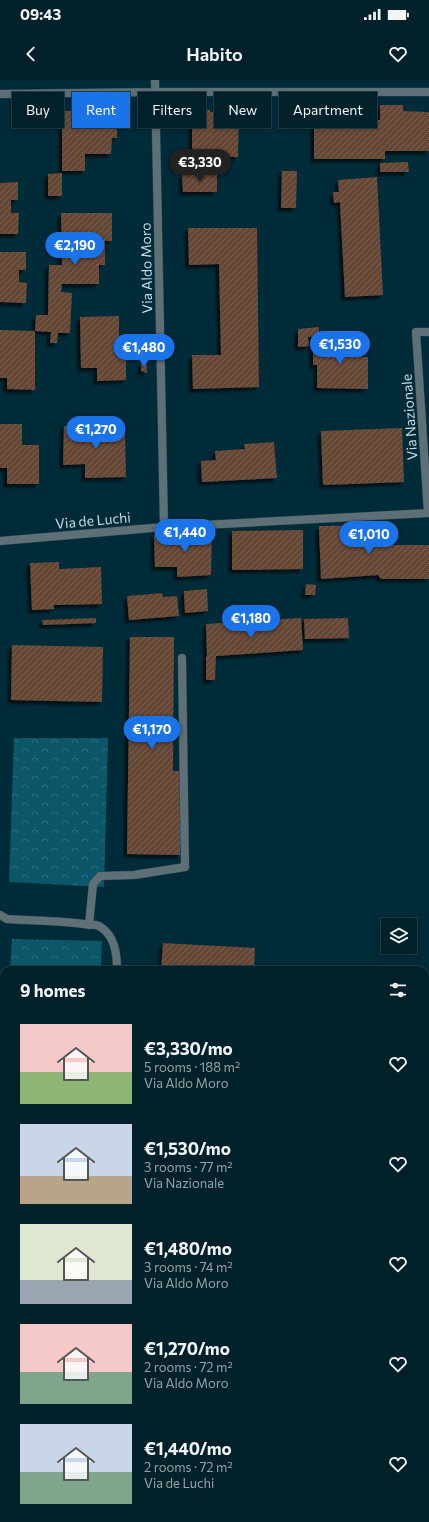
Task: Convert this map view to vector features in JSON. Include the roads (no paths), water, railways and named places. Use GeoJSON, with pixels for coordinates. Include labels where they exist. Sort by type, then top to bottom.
{"type":"FeatureCollection","features":[{"type":"Feature","properties":{"kind":"street","name":"Via Aldo Moro"},"geometry":{"type":"LineString","coordinates":[[155,80],[155,92]]}},
{"type":"Feature","properties":{"kind":"street"},"geometry":{"type":"LineString","coordinates":[[0,94],[138,92]]}},
{"type":"Feature","properties":{"kind":"street"},"geometry":{"type":"LineString","coordinates":[[206,92],[429,92]]}},
{"type":"Feature","properties":{"kind":"street","name":"Via Aldo Moro"},"geometry":{"type":"LineString","coordinates":[[156,128],[164,527]]}},
{"type":"Feature","properties":{"kind":"street","name":"Via Nazionale"},"geometry":{"type":"LineString","coordinates":[[429,332],[416,332],[429,513]]}},
{"type":"Feature","properties":{"kind":"street","name":"Via de Luchi"},"geometry":{"type":"LineString","coordinates":[[0,541],[164,527],[429,513]]}},
{"type":"Feature","properties":{"kind":"street"},"geometry":{"type":"LineString","coordinates":[[89,925],[93,884],[100,876],[134,875],[185,867],[182,658]]}},
{"type":"Feature","properties":{"kind":"street"},"geometry":{"type":"LineString","coordinates":[[0,915],[7,919],[99,926],[108,935],[114,945],[117,955],[116,966]]}}]}
